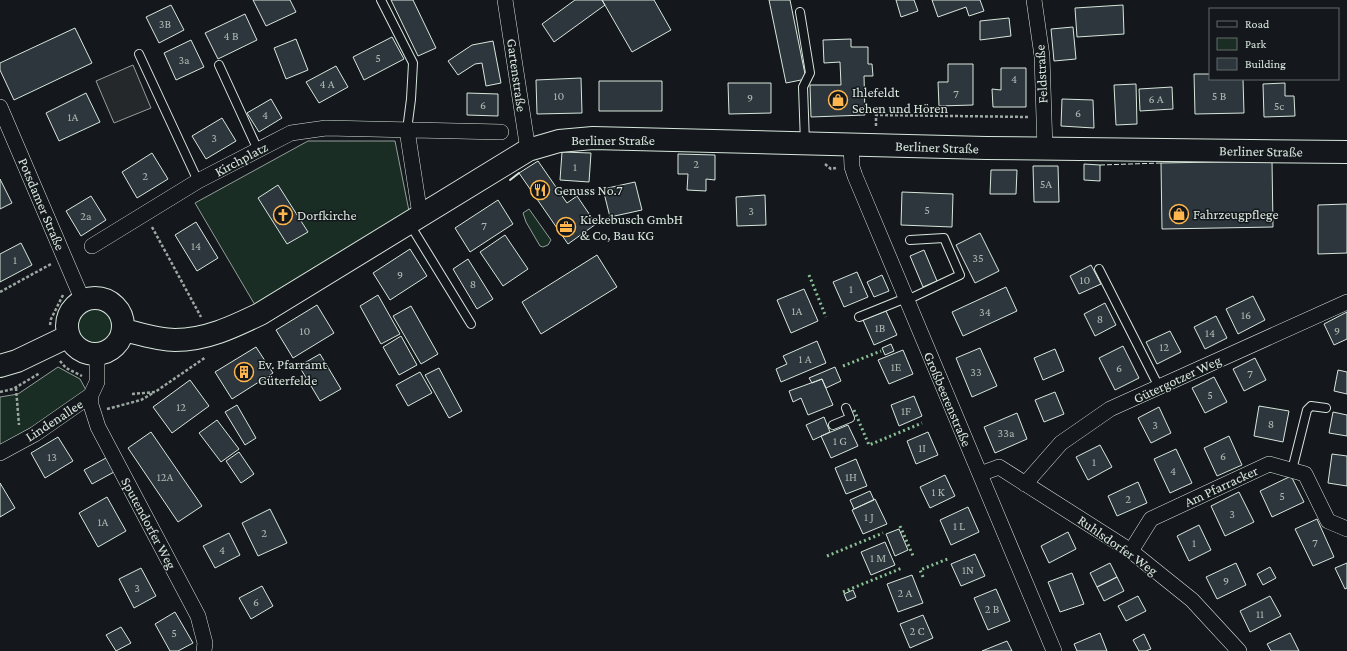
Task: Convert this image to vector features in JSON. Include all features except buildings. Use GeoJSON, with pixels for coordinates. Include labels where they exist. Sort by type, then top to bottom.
{"type":"FeatureCollection","features":[{"type":"Feature","properties":{"kind":"main road","name":"Berliner Straße"},"geometry":{"type":"LineString","coordinates":[[528,150],[559,141],[592,138],[1045,148],[1347,152]]}},
{"type":"Feature","properties":{"kind":"main road"},"geometry":{"type":"LineString","coordinates":[[124,330],[174,340],[204,337],[228,329],[260,314],[528,150]]}},
{"type":"Feature","properties":{"kind":"main road"},"geometry":{"type":"LineString","coordinates":[[100,298],[116,306],[124,322],[124,330],[115,347],[97,355],[88,354],[73,344],[67,328],[71,312],[83,301],[100,298]]}},
{"type":"Feature","properties":{"kind":"main road"},"geometry":{"type":"LineString","coordinates":[[0,366],[33,354],[69,336]]}},
{"type":"Feature","properties":{"kind":"street","name":"Gartenstraße"},"geometry":{"type":"LineString","coordinates":[[505,0],[528,150]]}},
{"type":"Feature","properties":{"kind":"street","name":"Feldstraße"},"geometry":{"type":"LineString","coordinates":[[1034,0],[1042,56],[1045,148]]}},
{"type":"Feature","properties":{"kind":"street","name":"Potsdamer Straße"},"geometry":{"type":"LineString","coordinates":[[0,107],[83,301]]}},
{"type":"Feature","properties":{"kind":"street","name":"Kirchplatz"},"geometry":{"type":"LineString","coordinates":[[92,246],[198,182],[291,133],[326,128],[501,132]]}},
{"type":"Feature","properties":{"kind":"street"},"geometry":{"type":"LineString","coordinates":[[406,130],[415,218]]}},
{"type":"Feature","properties":{"kind":"street","name":"Großbeerenstraße"},"geometry":{"type":"LineString","coordinates":[[851,144],[852,167],[855,176],[1054,651]]}},
{"type":"Feature","properties":{"kind":"street","name":"Gütergotzer Weg"},"geometry":{"type":"LineString","coordinates":[[1025,484],[1061,443],[1110,409],[1347,302]]}},
{"type":"Feature","properties":{"kind":"street","name":"Lindenallee"},"geometry":{"type":"LineString","coordinates":[[0,453],[35,434],[91,395],[97,382],[97,355]]}},
{"type":"Feature","properties":{"kind":"street","name":"Sputendorfer Weg"},"geometry":{"type":"LineString","coordinates":[[91,395],[90,405],[98,427],[198,616],[205,643],[204,651]]}},
{"type":"Feature","properties":{"kind":"street","name":"Am Pfarracker"},"geometry":{"type":"LineString","coordinates":[[1131,551],[1151,519],[1269,464],[1305,474],[1328,521],[1347,529]]}},
{"type":"Feature","properties":{"kind":"street","name":"Ruhlsdorfer Weg"},"geometry":{"type":"LineString","coordinates":[[980,474],[1000,467],[1131,551],[1192,600],[1239,651]]}},
{"type":"Feature","properties":{"kind":"lane"},"geometry":{"type":"LineString","coordinates":[[381,0],[413,63],[411,99],[406,130]]}},
{"type":"Feature","properties":{"kind":"lane"},"geometry":{"type":"LineString","coordinates":[[800,12],[810,73],[803,87],[806,143]]}},
{"type":"Feature","properties":{"kind":"lane"},"geometry":{"type":"LineString","coordinates":[[139,54],[198,182]]}},
{"type":"Feature","properties":{"kind":"lane"},"geometry":{"type":"LineString","coordinates":[[219,65],[258,150]]}},
{"type":"Feature","properties":{"kind":"lane"},"geometry":{"type":"LineString","coordinates":[[415,218],[471,324]]}},
{"type":"Feature","properties":{"kind":"lane"},"geometry":{"type":"LineString","coordinates":[[859,317],[906,299],[960,275],[944,238],[910,240]]}},
{"type":"Feature","properties":{"kind":"lane"},"geometry":{"type":"LineString","coordinates":[[1098,268],[1159,387]]}},
{"type":"Feature","properties":{"kind":"lane"},"geometry":{"type":"LineString","coordinates":[[1292,470],[1307,410],[1311,406],[1326,408]]}},
{"type":"Feature","properties":{"kind":"lane"},"geometry":{"type":"LineString","coordinates":[[833,425],[850,418],[846,408]]}},
{"type":"Feature","properties":{"kind":"path"},"geometry":{"type":"LineString","coordinates":[[876,129],[876,115],[1044,117]]}},
{"type":"Feature","properties":{"kind":"path"},"geometry":{"type":"LineString","coordinates":[[145,214],[201,315]]}},
{"type":"Feature","properties":{"kind":"path"},"geometry":{"type":"LineString","coordinates":[[0,292],[52,264],[54,268]]}},
{"type":"Feature","properties":{"kind":"path"},"geometry":{"type":"LineString","coordinates":[[93,413],[141,400],[206,357]]}},
{"type":"Feature","properties":{"kind":"path"},"geometry":{"type":"LineString","coordinates":[[54,364],[60,361]]}},
{"type":"Feature","properties":{"kind":"path"},"geometry":{"type":"LineString","coordinates":[[0,392],[16,388],[41,372]]}},
{"type":"Feature","properties":{"kind":"path"},"geometry":{"type":"LineString","coordinates":[[16,388],[21,442]]}},
{"type":"Feature","properties":{"kind":"path"},"geometry":{"type":"LineString","coordinates":[[132,394],[155,392]]}},
{"type":"Feature","properties":{"kind":"green space"},"geometry":{"type":"Polygon","coordinates":[[[308,141],[395,141],[409,211],[255,305],[195,203],[308,141]]]}},
{"type":"Feature","properties":{"kind":"green space"},"geometry":{"type":"Polygon","coordinates":[[[529,209],[551,240],[548,245],[543,247],[540,246],[526,222],[523,213],[529,209]]]}},
{"type":"Feature","properties":{"kind":"green space"},"geometry":{"type":"Polygon","coordinates":[[[92,306],[100,306],[110,311],[114,318],[114,332],[110,339],[100,344],[92,344],[82,339],[80,336],[77,329],[77,321],[82,311],[85,309],[92,306]]]}},
{"type":"Feature","properties":{"kind":"green space"},"geometry":{"type":"Polygon","coordinates":[[[58,367],[80,379],[86,390],[33,429],[0,447],[0,397],[18,394],[58,367]]]}},
{"type":"Feature","properties":{"kind":"shaded area"},"geometry":{"type":"Polygon","coordinates":[[[133,65],[151,108],[114,123],[96,81],[133,65]]]}},
{"type":"Feature","properties":{"kind":"hedge"},"geometry":{"type":"LineString","coordinates":[[809,275],[826,317]]}},
{"type":"Feature","properties":{"kind":"hedge"},"geometry":{"type":"LineString","coordinates":[[843,366],[881,351]]}},
{"type":"Feature","properties":{"kind":"hedge"},"geometry":{"type":"LineString","coordinates":[[854,410],[869,445],[922,423]]}},
{"type":"Feature","properties":{"kind":"hedge"},"geometry":{"type":"LineString","coordinates":[[900,526],[914,558]]}},
{"type":"Feature","properties":{"kind":"hedge"},"geometry":{"type":"LineString","coordinates":[[827,556],[883,533]]}},
{"type":"Feature","properties":{"kind":"hedge"},"geometry":{"type":"LineString","coordinates":[[923,577],[920,570],[950,558]]}},
{"type":"Feature","properties":{"kind":"hedge"},"geometry":{"type":"LineString","coordinates":[[843,592],[902,568]]}},
{"type":"Feature","properties":{"kind":"fence"},"geometry":{"type":"LineString","coordinates":[[1100,165],[1161,163]]}},
{"type":"Feature","properties":{"kind":"wall"},"geometry":{"type":"LineString","coordinates":[[510,180],[519,173]]}},
{"type":"Feature","properties":{"kind":"place","name":"Ihlefeldt Sehen und Hören"},"geometry":{"type":"Point","coordinates":[838,100]}},
{"type":"Feature","properties":{"kind":"place","name":"Genuss No.7"},"geometry":{"type":"Point","coordinates":[540,190]}},
{"type":"Feature","properties":{"kind":"place","name":"Fahrzeugpflege"},"geometry":{"type":"Point","coordinates":[1179,214]}},
{"type":"Feature","properties":{"kind":"place","name":"Dorfkirche"},"geometry":{"type":"Point","coordinates":[283,215]}},
{"type":"Feature","properties":{"kind":"place","name":"Kiekebusch GmbH & Co, Bau KG"},"geometry":{"type":"Point","coordinates":[566,227]}},
{"type":"Feature","properties":{"kind":"place","name":"Ev. Pfarramt Güterfelde"},"geometry":{"type":"Point","coordinates":[244,372]}}]}
